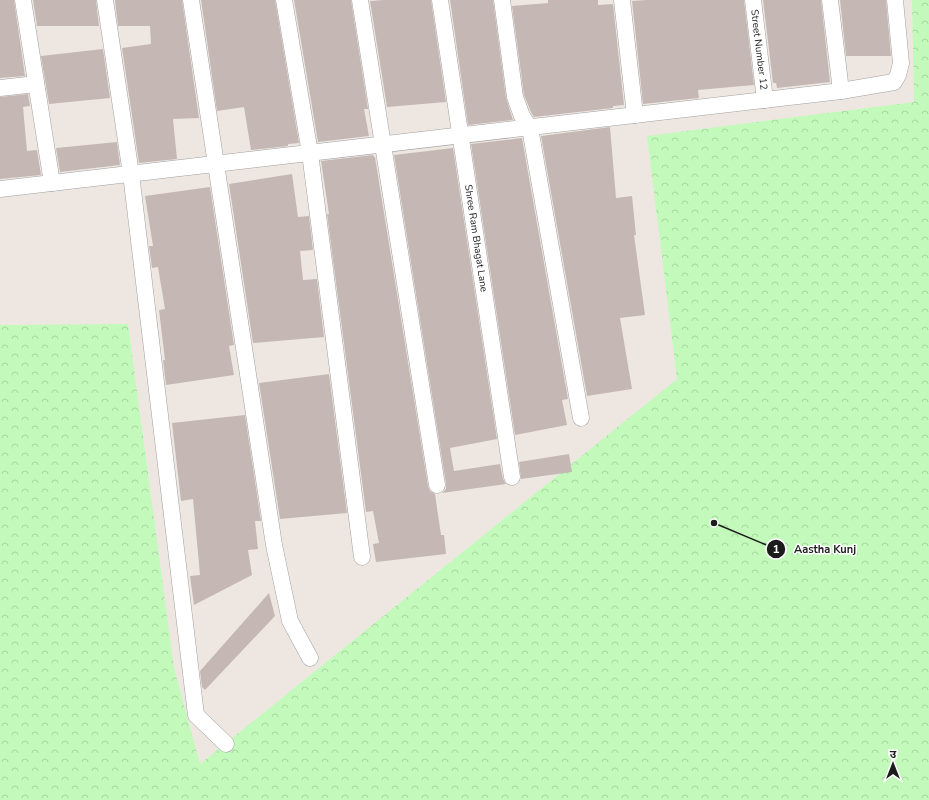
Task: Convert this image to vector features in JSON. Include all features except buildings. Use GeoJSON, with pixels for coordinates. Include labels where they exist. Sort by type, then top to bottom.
{"type":"FeatureCollection","features":[{"type":"Feature","properties":{"kind":"street"},"geometry":{"type":"LineString","coordinates":[[23,0],[52,183]]}},
{"type":"Feature","properties":{"kind":"street"},"geometry":{"type":"LineString","coordinates":[[105,0],[131,174],[196,715],[226,744]]}},
{"type":"Feature","properties":{"kind":"street"},"geometry":{"type":"LineString","coordinates":[[191,0],[274,546],[290,621],[310,658]]}},
{"type":"Feature","properties":{"kind":"street"},"geometry":{"type":"LineString","coordinates":[[284,0],[310,153],[362,557]]}},
{"type":"Feature","properties":{"kind":"street"},"geometry":{"type":"LineString","coordinates":[[360,0],[437,485]]}},
{"type":"Feature","properties":{"kind":"street","name":"Shree Ram Bhagat Lane"},"geometry":{"type":"LineString","coordinates":[[440,0],[512,477]]}},
{"type":"Feature","properties":{"kind":"street"},"geometry":{"type":"LineString","coordinates":[[502,0],[515,97],[522,116],[530,128],[581,418]]}},
{"type":"Feature","properties":{"kind":"street"},"geometry":{"type":"LineString","coordinates":[[622,0],[635,115]]}},
{"type":"Feature","properties":{"kind":"street","name":"Street Number 12"},"geometry":{"type":"LineString","coordinates":[[753,0],[765,100]]}},
{"type":"Feature","properties":{"kind":"street"},"geometry":{"type":"LineString","coordinates":[[830,0],[842,91]]}},
{"type":"Feature","properties":{"kind":"street"},"geometry":{"type":"LineString","coordinates":[[0,189],[842,91],[894,82],[898,75],[901,63],[895,0]]}},
{"type":"Feature","properties":{"kind":"street"},"geometry":{"type":"LineString","coordinates":[[0,88],[36,84]]}},
{"type":"Feature","properties":{"kind":"green space"},"geometry":{"type":"Polygon","coordinates":[[[912,0],[929,0],[929,800],[0,800],[0,325],[128,324],[174,668],[200,764],[677,379],[647,136],[914,102],[912,0]]]}},
{"type":"Feature","properties":{"kind":"place","name":"Aastha Kunj"},"geometry":{"type":"Point","coordinates":[714,523]}}]}
